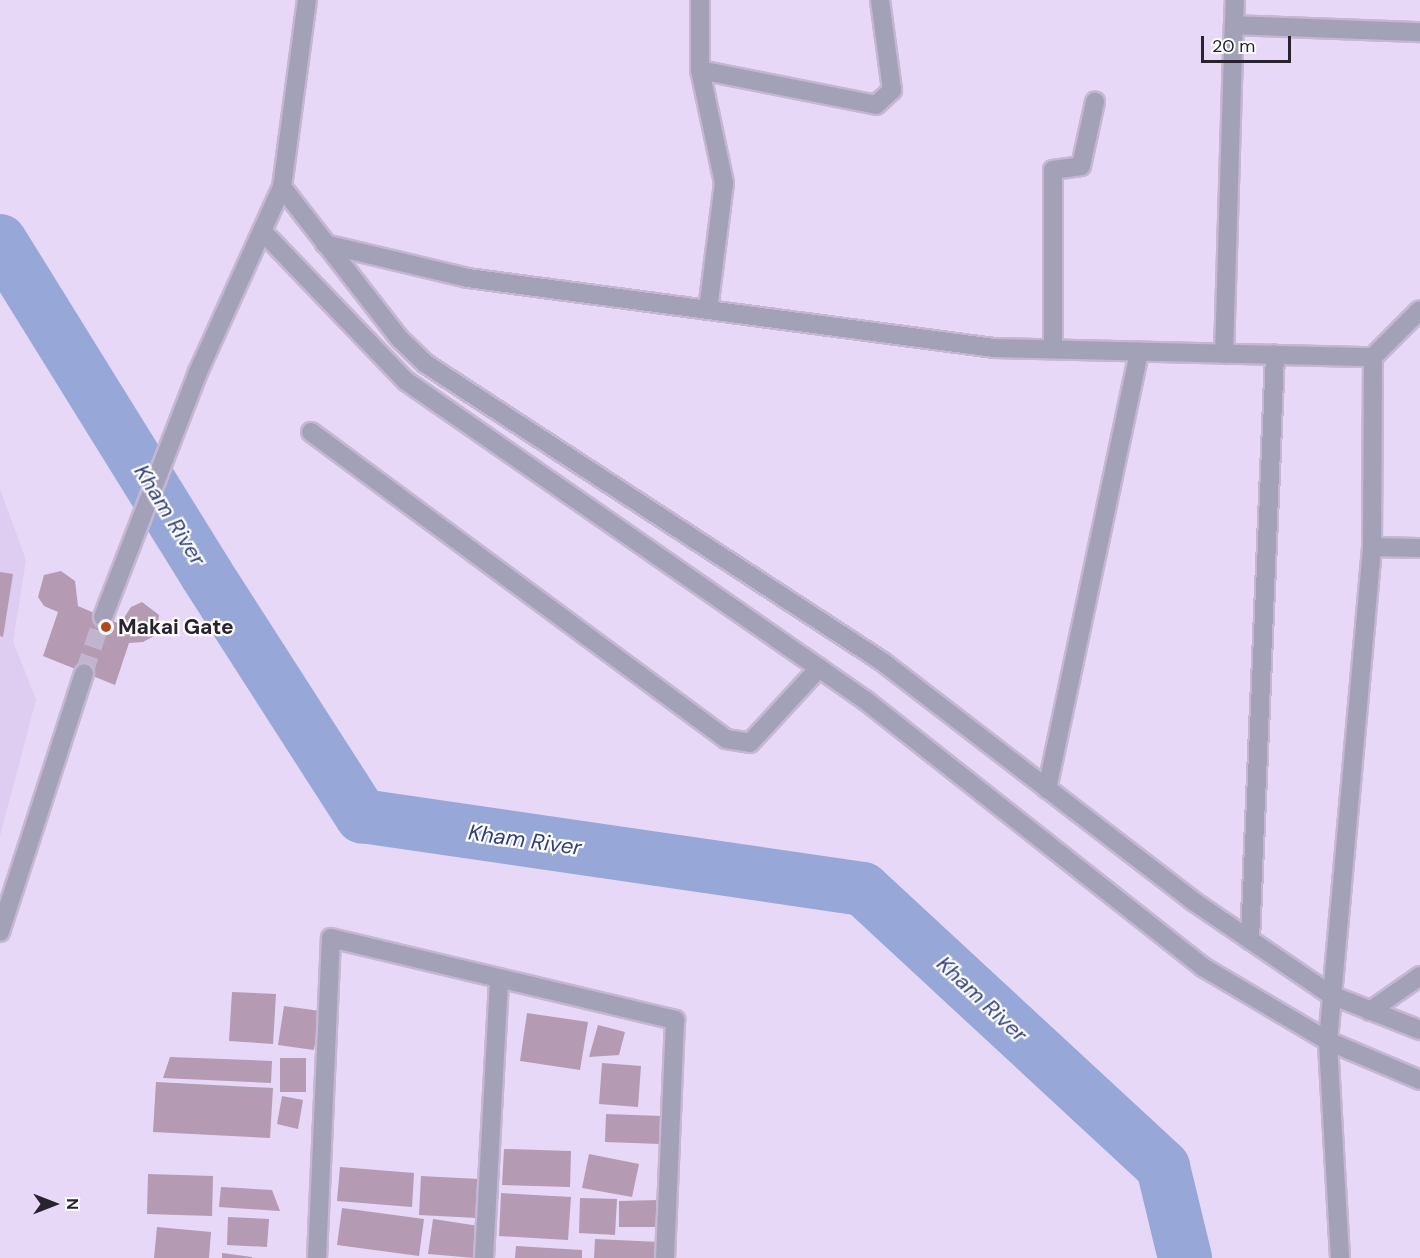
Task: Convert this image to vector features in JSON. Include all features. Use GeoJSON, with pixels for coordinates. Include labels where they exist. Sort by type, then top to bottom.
{"type":"FeatureCollection","features":[{"type":"Feature","properties":{"kind":"street"},"geometry":{"type":"LineString","coordinates":[[103,617],[118,573],[198,372],[282,187],[307,0]]}},
{"type":"Feature","properties":{"kind":"street"},"geometry":{"type":"LineString","coordinates":[[700,0],[700,70],[724,183],[708,310]]}},
{"type":"Feature","properties":{"kind":"street"},"geometry":{"type":"LineString","coordinates":[[700,70],[876,105],[892,90],[880,0]]}},
{"type":"Feature","properties":{"kind":"street"},"geometry":{"type":"LineString","coordinates":[[1224,354],[1235,0]]}},
{"type":"Feature","properties":{"kind":"street"},"geometry":{"type":"LineString","coordinates":[[1234,25],[1420,32]]}},
{"type":"Feature","properties":{"kind":"street"},"geometry":{"type":"LineString","coordinates":[[1053,349],[1053,171],[1081,166],[1095,102]]}},
{"type":"Feature","properties":{"kind":"street"},"geometry":{"type":"LineString","coordinates":[[282,187],[399,339],[426,364],[883,662],[1047,789],[1250,940],[1331,995],[1420,1030]]}},
{"type":"Feature","properties":{"kind":"street"},"geometry":{"type":"LineString","coordinates":[[262,231],[406,381],[865,700],[1203,967],[1328,1041],[1420,1080]]}},
{"type":"Feature","properties":{"kind":"street"},"geometry":{"type":"LineString","coordinates":[[325,244],[468,278],[994,348],[1373,357]]}},
{"type":"Feature","properties":{"kind":"street"},"geometry":{"type":"LineString","coordinates":[[1340,1258],[1328,1041],[1372,547],[1373,357],[1420,310]]}},
{"type":"Feature","properties":{"kind":"street"},"geometry":{"type":"LineString","coordinates":[[1047,789],[1139,352]]}},
{"type":"Feature","properties":{"kind":"street"},"geometry":{"type":"LineString","coordinates":[[1250,940],[1275,355]]}},
{"type":"Feature","properties":{"kind":"street"},"geometry":{"type":"LineString","coordinates":[[311,432],[726,739],[750,743],[819,668]]}},
{"type":"Feature","properties":{"kind":"street"},"geometry":{"type":"LineString","coordinates":[[1372,547],[1420,548]]}},
{"type":"Feature","properties":{"kind":"street"},"geometry":{"type":"LineString","coordinates":[[0,932],[84,673]]}},
{"type":"Feature","properties":{"kind":"street"},"geometry":{"type":"LineString","coordinates":[[317,1258],[331,938],[675,1020],[665,1258]]}},
{"type":"Feature","properties":{"kind":"street"},"geometry":{"type":"LineString","coordinates":[[1370,1011],[1420,976]]}},
{"type":"Feature","properties":{"kind":"street"},"geometry":{"type":"LineString","coordinates":[[484,1258],[499,978]]}},
{"type":"Feature","properties":{"kind":"shaded area"},"geometry":{"type":"Polygon","coordinates":[[[0,489],[26,560],[13,641],[36,700],[0,836],[0,489]]]}},
{"type":"Feature","properties":{"kind":"building","name":"Makai Gate"},"geometry":{"type":"Polygon","coordinates":[[[61,571],[75,581],[78,606],[120,624],[131,607],[142,602],[159,615],[156,635],[143,642],[129,643],[115,685],[43,656],[58,612],[44,606],[38,597],[44,575],[61,571]]]}},
{"type":"Feature","properties":{"kind":"building"},"geometry":{"type":"Polygon","coordinates":[[[0,572],[13,574],[3,637],[0,636],[0,572]]]}},
{"type":"Feature","properties":{"kind":"building"},"geometry":{"type":"Polygon","coordinates":[[[232,992],[276,994],[273,1044],[229,1041],[232,992]]]}},
{"type":"Feature","properties":{"kind":"building"},"geometry":{"type":"Polygon","coordinates":[[[284,1006],[320,1011],[314,1050],[278,1045],[284,1006]]]}},
{"type":"Feature","properties":{"kind":"building"},"geometry":{"type":"Polygon","coordinates":[[[527,1013],[588,1022],[580,1070],[520,1061],[527,1013]]]}},
{"type":"Feature","properties":{"kind":"building"},"geometry":{"type":"Polygon","coordinates":[[[598,1025],[625,1032],[619,1055],[589,1057],[598,1025]]]}},
{"type":"Feature","properties":{"kind":"building"},"geometry":{"type":"Polygon","coordinates":[[[170,1057],[272,1061],[271,1083],[163,1078],[170,1057]]]}},
{"type":"Feature","properties":{"kind":"building"},"geometry":{"type":"Polygon","coordinates":[[[280,1058],[306,1058],[306,1092],[280,1092],[280,1058]]]}},
{"type":"Feature","properties":{"kind":"building"},"geometry":{"type":"Polygon","coordinates":[[[602,1063],[641,1066],[638,1107],[599,1104],[602,1063]]]}},
{"type":"Feature","properties":{"kind":"building"},"geometry":{"type":"Polygon","coordinates":[[[156,1082],[273,1088],[270,1138],[153,1132],[156,1082]]]}},
{"type":"Feature","properties":{"kind":"building"},"geometry":{"type":"Polygon","coordinates":[[[282,1096],[303,1100],[298,1129],[277,1124],[282,1096]]]}},
{"type":"Feature","properties":{"kind":"building"},"geometry":{"type":"Polygon","coordinates":[[[606,1114],[662,1116],[661,1144],[605,1142],[606,1114]]]}},
{"type":"Feature","properties":{"kind":"building"},"geometry":{"type":"Polygon","coordinates":[[[504,1149],[571,1151],[570,1187],[502,1185],[504,1149]]]}},
{"type":"Feature","properties":{"kind":"building"},"geometry":{"type":"Polygon","coordinates":[[[589,1154],[639,1164],[632,1197],[582,1188],[589,1154]]]}},
{"type":"Feature","properties":{"kind":"building"},"geometry":{"type":"Polygon","coordinates":[[[340,1167],[414,1173],[412,1207],[337,1201],[340,1167]]]}},
{"type":"Feature","properties":{"kind":"building"},"geometry":{"type":"Polygon","coordinates":[[[148,1174],[213,1176],[212,1216],[147,1214],[148,1174]]]}},
{"type":"Feature","properties":{"kind":"building"},"geometry":{"type":"Polygon","coordinates":[[[421,1176],[479,1179],[477,1218],[419,1215],[421,1176]]]}},
{"type":"Feature","properties":{"kind":"building"},"geometry":{"type":"Polygon","coordinates":[[[221,1187],[272,1190],[280,1211],[219,1207],[221,1187]]]}},
{"type":"Feature","properties":{"kind":"building"},"geometry":{"type":"Polygon","coordinates":[[[501,1193],[571,1197],[568,1240],[499,1236],[501,1193]]]}},
{"type":"Feature","properties":{"kind":"building"},"geometry":{"type":"Polygon","coordinates":[[[580,1198],[617,1199],[615,1235],[579,1233],[580,1198]]]}},
{"type":"Feature","properties":{"kind":"building"},"geometry":{"type":"Polygon","coordinates":[[[658,1200],[658,1227],[619,1227],[619,1201],[658,1200]]]}},
{"type":"Feature","properties":{"kind":"building"},"geometry":{"type":"Polygon","coordinates":[[[342,1208],[424,1219],[419,1256],[337,1245],[342,1208]]]}},
{"type":"Feature","properties":{"kind":"building"},"geometry":{"type":"Polygon","coordinates":[[[228,1217],[269,1219],[267,1247],[227,1245],[228,1217]]]}},
{"type":"Feature","properties":{"kind":"building"},"geometry":{"type":"Polygon","coordinates":[[[433,1219],[479,1226],[475,1258],[428,1254],[433,1219]]]}},
{"type":"Feature","properties":{"kind":"building"},"geometry":{"type":"Polygon","coordinates":[[[157,1227],[211,1232],[209,1258],[154,1258],[157,1227]]]}},
{"type":"Feature","properties":{"kind":"building"},"geometry":{"type":"Polygon","coordinates":[[[595,1239],[660,1242],[659,1258],[594,1258],[595,1239]]]}},
{"type":"Feature","properties":{"kind":"building"},"geometry":{"type":"Polygon","coordinates":[[[516,1246],[582,1250],[582,1258],[515,1258],[516,1246]]]}},
{"type":"Feature","properties":{"kind":"building"},"geometry":{"type":"Polygon","coordinates":[[[222,1253],[252,1257],[252,1258],[222,1258],[222,1253]]]}},
{"type":"Feature","properties":{"kind":"waterway","name":"Kham River"},"geometry":{"type":"LineString","coordinates":[[0,241],[207,575],[362,816],[863,889],[1163,1167],[1185,1258]]}},
{"type":"Feature","properties":{"kind":"tunnel"},"geometry":{"type":"LineString","coordinates":[[84,673],[103,617]]}},
{"type":"Feature","properties":{"kind":"place","name":"Makai Gate"},"geometry":{"type":"Point","coordinates":[106,627]}}]}
